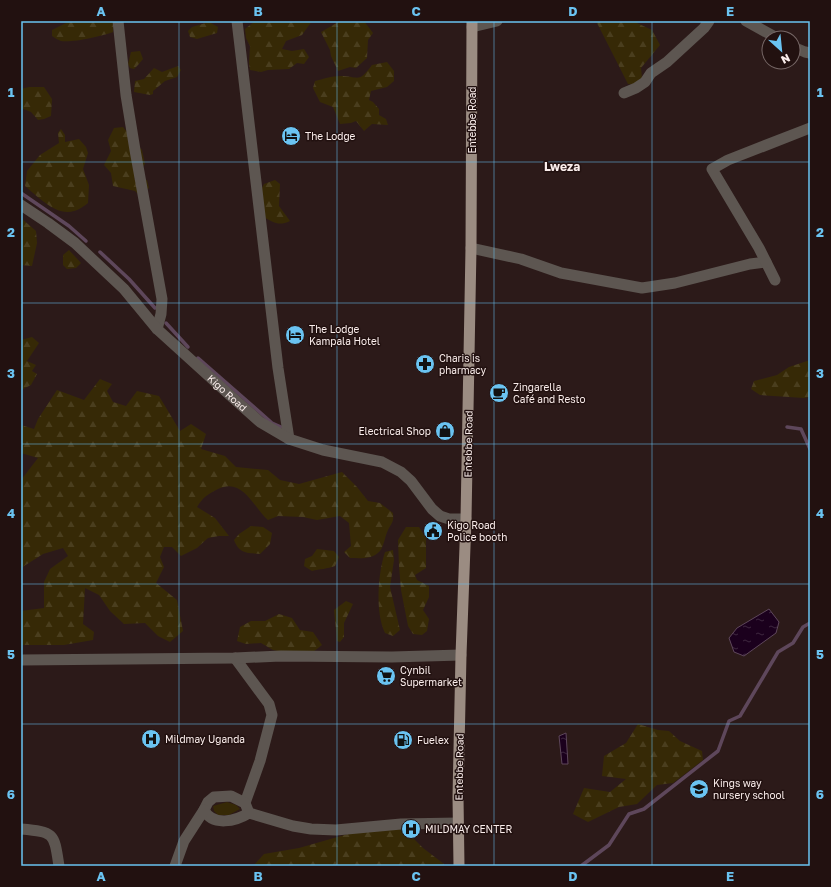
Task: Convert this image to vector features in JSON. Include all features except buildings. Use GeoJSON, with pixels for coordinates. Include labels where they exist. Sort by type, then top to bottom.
{"type":"FeatureCollection","features":[{"type":"Feature","properties":{"kind":"main road","name":"Entebbe Road"},"geometry":{"type":"LineString","coordinates":[[459,866],[458,823],[461,655],[466,519],[471,248],[472,24]]}},
{"type":"Feature","properties":{"kind":"street"},"geometry":{"type":"LineString","coordinates":[[118,21],[130,118],[162,299],[161,314],[157,329]]}},
{"type":"Feature","properties":{"kind":"street"},"geometry":{"type":"LineString","coordinates":[[237,21],[278,368],[289,439]]}},
{"type":"Feature","properties":{"kind":"street"},"geometry":{"type":"LineString","coordinates":[[472,24],[497,21]]}},
{"type":"Feature","properties":{"kind":"street"},"geometry":{"type":"LineString","coordinates":[[624,93],[645,82],[651,73],[667,62],[704,28],[709,21]]}},
{"type":"Feature","properties":{"kind":"street"},"geometry":{"type":"LineString","coordinates":[[746,21],[762,30]]}},
{"type":"Feature","properties":{"kind":"street"},"geometry":{"type":"LineString","coordinates":[[775,280],[712,169],[728,160],[810,128]]}},
{"type":"Feature","properties":{"kind":"street","name":"Kigo Road"},"geometry":{"type":"LineString","coordinates":[[21,205],[76,243],[124,289],[157,329],[260,422],[289,439],[324,450],[382,462],[401,472],[411,481],[432,509],[440,516],[449,519],[466,519]]}},
{"type":"Feature","properties":{"kind":"street"},"geometry":{"type":"LineString","coordinates":[[471,248],[521,259],[561,273],[642,288],[675,283],[750,264],[766,262]]}},
{"type":"Feature","properties":{"kind":"street"},"geometry":{"type":"LineString","coordinates":[[21,660],[235,658],[281,656],[392,657],[461,655]]}},
{"type":"Feature","properties":{"kind":"street"},"geometry":{"type":"LineString","coordinates":[[204,810],[207,815],[216,820],[230,821],[242,818],[247,808],[272,715],[269,704],[235,658]]}},
{"type":"Feature","properties":{"kind":"street"},"geometry":{"type":"LineString","coordinates":[[175,866],[184,841],[208,802],[214,797],[231,796],[247,808],[293,826],[311,829],[336,830],[401,824],[458,823]]}},
{"type":"Feature","properties":{"kind":"street"},"geometry":{"type":"LineString","coordinates":[[21,829],[39,831],[52,837],[55,841],[59,866]]}},
{"type":"Feature","properties":{"kind":"green space"},"geometry":{"type":"Polygon","coordinates":[[[70,21],[113,21],[113,32],[72,41],[61,41],[52,36],[52,30],[70,21]]]}},
{"type":"Feature","properties":{"kind":"green space"},"geometry":{"type":"Polygon","coordinates":[[[255,21],[312,21],[302,35],[286,41],[282,49],[292,51],[304,49],[309,57],[304,64],[297,63],[289,69],[268,70],[261,72],[250,70],[250,46],[246,38],[245,29],[255,21]]]}},
{"type":"Feature","properties":{"kind":"green space"},"geometry":{"type":"Polygon","coordinates":[[[340,21],[364,21],[373,33],[368,40],[367,58],[356,68],[350,67],[338,71],[321,32],[340,21]]]}},
{"type":"Feature","properties":{"kind":"green space"},"geometry":{"type":"Polygon","coordinates":[[[596,21],[638,21],[637,23],[652,30],[660,45],[641,68],[642,78],[634,84],[628,84],[596,21]]]}},
{"type":"Feature","properties":{"kind":"green space"},"geometry":{"type":"Polygon","coordinates":[[[209,22],[218,27],[217,33],[197,39],[190,37],[188,31],[192,27],[209,22]]]}},
{"type":"Feature","properties":{"kind":"green space"},"geometry":{"type":"Polygon","coordinates":[[[140,51],[143,59],[134,69],[130,68],[128,64],[131,52],[140,51]]]}},
{"type":"Feature","properties":{"kind":"green space"},"geometry":{"type":"Polygon","coordinates":[[[387,62],[394,71],[394,81],[387,87],[371,91],[369,100],[379,109],[379,115],[386,119],[388,125],[372,124],[364,131],[356,121],[340,124],[333,107],[320,102],[313,88],[315,81],[337,76],[358,78],[364,75],[372,65],[387,62]]]}},
{"type":"Feature","properties":{"kind":"green space"},"geometry":{"type":"Polygon","coordinates":[[[178,66],[181,70],[177,77],[165,81],[153,91],[153,94],[150,95],[134,92],[135,81],[144,79],[154,68],[162,72],[178,66]]]}},
{"type":"Feature","properties":{"kind":"green space"},"geometry":{"type":"Polygon","coordinates":[[[29,87],[44,87],[52,99],[51,116],[38,120],[31,112],[21,108],[21,89],[29,87]]]}},
{"type":"Feature","properties":{"kind":"green space"},"geometry":{"type":"Polygon","coordinates":[[[123,127],[142,150],[145,164],[134,179],[147,180],[149,188],[139,195],[135,191],[113,186],[111,173],[104,165],[111,151],[108,140],[114,128],[123,127]]]}},
{"type":"Feature","properties":{"kind":"green space"},"geometry":{"type":"Polygon","coordinates":[[[61,129],[65,135],[65,142],[79,139],[86,147],[88,153],[83,169],[89,185],[88,203],[78,210],[68,212],[54,208],[41,200],[25,186],[27,171],[40,155],[59,143],[58,133],[61,129]]]}},
{"type":"Feature","properties":{"kind":"green space"},"geometry":{"type":"Polygon","coordinates":[[[275,180],[280,184],[279,206],[290,221],[280,224],[264,217],[260,192],[264,184],[275,180]]]}},
{"type":"Feature","properties":{"kind":"green space"},"geometry":{"type":"Polygon","coordinates":[[[21,218],[36,231],[37,243],[32,266],[21,265],[21,218]]]}},
{"type":"Feature","properties":{"kind":"green space"},"geometry":{"type":"Polygon","coordinates":[[[69,250],[81,263],[76,268],[67,269],[63,265],[63,255],[69,250]]]}},
{"type":"Feature","properties":{"kind":"green space"},"geometry":{"type":"Polygon","coordinates":[[[32,337],[39,343],[27,361],[36,365],[32,371],[37,374],[31,385],[21,390],[21,340],[32,337]]]}},
{"type":"Feature","properties":{"kind":"green space"},"geometry":{"type":"Polygon","coordinates":[[[810,360],[810,397],[804,398],[760,395],[751,389],[754,381],[777,375],[789,367],[810,360]]]}},
{"type":"Feature","properties":{"kind":"green space"},"geometry":{"type":"Polygon","coordinates":[[[100,379],[112,384],[107,391],[113,402],[126,406],[137,391],[159,396],[180,431],[191,424],[206,434],[201,449],[225,456],[236,467],[268,470],[280,480],[299,484],[342,472],[368,501],[380,503],[393,513],[393,520],[380,551],[370,557],[350,558],[344,552],[351,546],[349,523],[340,516],[317,520],[303,517],[278,516],[268,520],[241,490],[227,486],[208,494],[197,507],[215,518],[229,536],[208,538],[197,548],[181,556],[172,547],[164,547],[160,557],[164,567],[156,583],[177,600],[183,631],[170,642],[158,636],[145,623],[124,624],[110,611],[99,595],[85,588],[83,624],[94,632],[93,640],[64,645],[21,645],[21,611],[44,608],[44,582],[50,569],[68,556],[63,548],[43,554],[21,568],[21,480],[38,458],[21,453],[21,425],[34,429],[38,419],[57,390],[84,400],[100,379]]]}},
{"type":"Feature","properties":{"kind":"green space"},"geometry":{"type":"Polygon","coordinates":[[[251,526],[263,527],[272,533],[270,544],[260,554],[244,552],[238,548],[234,540],[239,534],[251,526]]]}},
{"type":"Feature","properties":{"kind":"green space"},"geometry":{"type":"Polygon","coordinates":[[[406,527],[419,527],[426,538],[426,568],[415,575],[417,580],[429,586],[429,597],[423,610],[429,619],[427,631],[422,635],[413,634],[408,626],[401,590],[398,540],[406,527]]]}},
{"type":"Feature","properties":{"kind":"green space"},"geometry":{"type":"Polygon","coordinates":[[[317,549],[334,551],[339,557],[335,566],[312,571],[304,566],[305,559],[312,556],[317,549]]]}},
{"type":"Feature","properties":{"kind":"green space"},"geometry":{"type":"Polygon","coordinates":[[[393,550],[394,560],[390,587],[400,630],[393,636],[385,633],[382,624],[379,604],[379,581],[385,552],[393,550]]]}},
{"type":"Feature","properties":{"kind":"green space"},"geometry":{"type":"Polygon","coordinates":[[[346,601],[353,604],[344,623],[344,637],[340,642],[337,641],[334,610],[346,601]]]}},
{"type":"Feature","properties":{"kind":"green space"},"geometry":{"type":"Polygon","coordinates":[[[279,614],[292,618],[300,630],[313,632],[322,645],[313,652],[287,653],[273,650],[261,643],[246,644],[237,641],[240,627],[251,621],[265,621],[279,614]]]}},
{"type":"Feature","properties":{"kind":"green space"},"geometry":{"type":"Polygon","coordinates":[[[638,724],[658,730],[669,731],[680,741],[702,751],[703,760],[673,783],[657,785],[637,804],[619,807],[588,822],[573,814],[584,788],[610,792],[626,779],[602,776],[604,756],[626,743],[638,724]]]}},
{"type":"Feature","properties":{"kind":"green space"},"geometry":{"type":"Polygon","coordinates":[[[227,802],[236,805],[240,809],[229,815],[218,815],[214,811],[213,806],[227,802]]]}},
{"type":"Feature","properties":{"kind":"green space"},"geometry":{"type":"Polygon","coordinates":[[[401,826],[423,848],[444,864],[443,866],[253,866],[264,854],[299,848],[348,834],[401,826]]]}},
{"type":"Feature","properties":{"kind":"water"},"geometry":{"type":"Polygon","coordinates":[[[769,609],[779,622],[776,633],[744,656],[734,652],[729,638],[737,628],[769,609]]]}},
{"type":"Feature","properties":{"kind":"water"},"geometry":{"type":"Polygon","coordinates":[[[566,733],[568,764],[562,764],[559,736],[566,733]]]}},
{"type":"Feature","properties":{"kind":"waterway"},"geometry":{"type":"LineString","coordinates":[[21,193],[69,226],[86,241]]}},
{"type":"Feature","properties":{"kind":"waterway"},"geometry":{"type":"LineString","coordinates":[[100,252],[129,279],[155,308]]}},
{"type":"Feature","properties":{"kind":"waterway"},"geometry":{"type":"LineString","coordinates":[[166,323],[188,347]]}},
{"type":"Feature","properties":{"kind":"waterway"},"geometry":{"type":"LineString","coordinates":[[198,358],[272,423],[281,427]]}},
{"type":"Feature","properties":{"kind":"waterway"},"geometry":{"type":"LineString","coordinates":[[787,427],[801,429],[810,449]]}},
{"type":"Feature","properties":{"kind":"waterway"},"geometry":{"type":"LineString","coordinates":[[581,866],[609,845],[629,814],[644,809],[718,751],[729,721],[740,716],[778,652],[793,643],[803,627],[810,623]]}},
{"type":"Feature","properties":{"kind":"place","name":"The Lodge"},"geometry":{"type":"Point","coordinates":[291,136]}},
{"type":"Feature","properties":{"kind":"place","name":"The Lodge Kampala Hotel"},"geometry":{"type":"Point","coordinates":[295,335]}},
{"type":"Feature","properties":{"kind":"place","name":"Charis is pharmacy"},"geometry":{"type":"Point","coordinates":[425,364]}},
{"type":"Feature","properties":{"kind":"place","name":"Zingarella Café and Resto"},"geometry":{"type":"Point","coordinates":[499,393]}},
{"type":"Feature","properties":{"kind":"place","name":"Electrical Shop"},"geometry":{"type":"Point","coordinates":[445,431]}},
{"type":"Feature","properties":{"kind":"place","name":"Kigo Road Police booth"},"geometry":{"type":"Point","coordinates":[433,531]}},
{"type":"Feature","properties":{"kind":"place","name":"Cynbil Supermarket"},"geometry":{"type":"Point","coordinates":[386,676]}},
{"type":"Feature","properties":{"kind":"place","name":"Mildmay Uganda"},"geometry":{"type":"Point","coordinates":[151,739]}},
{"type":"Feature","properties":{"kind":"place","name":"Fuelex"},"geometry":{"type":"Point","coordinates":[403,740]}},
{"type":"Feature","properties":{"kind":"place","name":"Kings way nursery school"},"geometry":{"type":"Point","coordinates":[699,789]}},
{"type":"Feature","properties":{"kind":"place","name":"MILDMAY CENTER"},"geometry":{"type":"Point","coordinates":[411,829]}},
{"type":"Feature","properties":{"kind":"district","name":"Lweza"},"geometry":{"type":"Point","coordinates":[562,167]}}]}
